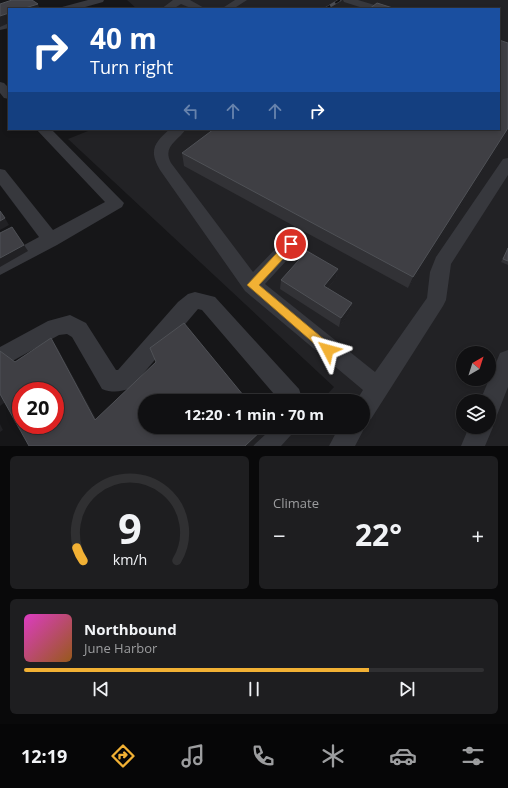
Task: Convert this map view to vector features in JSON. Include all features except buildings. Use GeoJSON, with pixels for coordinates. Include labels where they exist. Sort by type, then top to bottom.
{"type":"FeatureCollection","features":[{"type":"Feature","properties":{"kind":"street"},"geometry":{"type":"LineString","coordinates":[[70,8],[99,0]]}},
{"type":"Feature","properties":{"kind":"street"},"geometry":{"type":"LineString","coordinates":[[168,8],[180,0],[199,8]]}},
{"type":"Feature","properties":{"kind":"street"},"geometry":{"type":"LineString","coordinates":[[228,8],[242,0]]}},
{"type":"Feature","properties":{"kind":"street"},"geometry":{"type":"LineString","coordinates":[[348,0],[374,8]]}},
{"type":"Feature","properties":{"kind":"street"},"geometry":{"type":"LineString","coordinates":[[0,86],[8,94]]}},
{"type":"Feature","properties":{"kind":"street"},"geometry":{"type":"LineString","coordinates":[[0,267],[51,240],[116,202],[45,130]]}},
{"type":"Feature","properties":{"kind":"street"},"geometry":{"type":"LineString","coordinates":[[179,130],[163,144],[159,152],[160,159],[252,285],[377,388]]}},
{"type":"Feature","properties":{"kind":"street"},"geometry":{"type":"LineString","coordinates":[[370,400],[436,300],[439,272],[442,262],[508,163]]}},
{"type":"Feature","properties":{"kind":"street"},"geometry":{"type":"LineString","coordinates":[[0,174],[51,240]]}},
{"type":"Feature","properties":{"kind":"street"},"geometry":{"type":"LineString","coordinates":[[252,285],[291,244]]}},
{"type":"Feature","properties":{"kind":"street"},"geometry":{"type":"LineString","coordinates":[[0,358],[55,326],[70,324],[78,330],[110,381],[123,380],[185,308],[195,300],[208,302],[288,394]]}},
{"type":"Feature","properties":{"kind":"street"},"geometry":{"type":"LineString","coordinates":[[494,394],[508,360]]}},
{"type":"Feature","properties":{"kind":"street"},"geometry":{"type":"LineString","coordinates":[[265,446],[276,434]]}},
{"type":"Feature","properties":{"kind":"street"},"geometry":{"type":"LineString","coordinates":[[341,446],[349,434]]}},
{"type":"Feature","properties":{"kind":"street"},"geometry":{"type":"LineString","coordinates":[[473,446],[478,434]]}},
{"type":"Feature","properties":{"kind":"shaded area"},"geometry":{"type":"Polygon","coordinates":[[[127,0],[508,0],[508,446],[280,446],[291,434],[370,434],[370,394],[328,394],[334,387],[68,139],[90,130],[500,130],[500,8],[136,8],[127,0]]]}},
{"type":"Feature","properties":{"kind":"railway"},"geometry":{"type":"LineString","coordinates":[[327,8],[340,0]]}},
{"type":"Feature","properties":{"kind":"route"},"geometry":{"type":"LineString","coordinates":[[291,244],[252,285],[328,350]]}}]}
